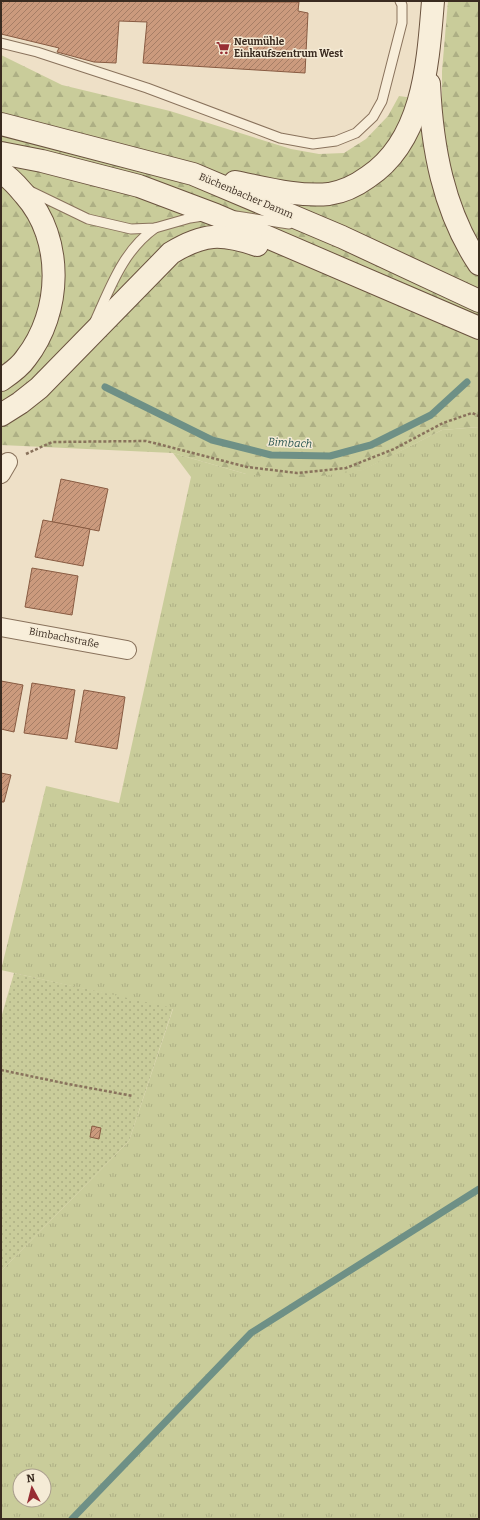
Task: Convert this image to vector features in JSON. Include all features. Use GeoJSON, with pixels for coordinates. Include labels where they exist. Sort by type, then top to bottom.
{"type":"FeatureCollection","features":[{"type":"Feature","properties":{"kind":"main road"},"geometry":{"type":"LineString","coordinates":[[433,1],[429,49],[431,118],[438,164],[459,230],[479,264]]}},
{"type":"Feature","properties":{"kind":"main road"},"geometry":{"type":"LineString","coordinates":[[194,174],[287,192],[311,194],[330,194],[351,187],[375,173],[390,160],[399,148],[414,116],[429,49]]}},
{"type":"Feature","properties":{"kind":"main road","name":"Büchenbacher Damm"},"geometry":{"type":"LineString","coordinates":[[1,124],[194,174],[342,237],[479,302]]}},
{"type":"Feature","properties":{"kind":"main road"},"geometry":{"type":"LineString","coordinates":[[1,153],[42,161],[139,186],[216,215],[479,328]]}},
{"type":"Feature","properties":{"kind":"main road"},"geometry":{"type":"LineString","coordinates":[[1,380],[26,360],[38,341],[46,322],[52,297],[54,273],[52,251],[48,232],[34,205],[8,177]]}},
{"type":"Feature","properties":{"kind":"main road"},"geometry":{"type":"LineString","coordinates":[[1,415],[20,403],[39,388],[171,254],[186,244],[204,238],[220,236],[238,239],[374,284]]}},
{"type":"Feature","properties":{"kind":"street","name":"Bimbachstraße"},"geometry":{"type":"LineString","coordinates":[[1,627],[127,650]]}},
{"type":"Feature","properties":{"kind":"lane"},"geometry":{"type":"LineString","coordinates":[[1,43],[37,52],[147,88],[280,138],[313,144],[336,141],[356,133],[374,117],[382,101],[402,23],[402,5],[400,1]]}},
{"type":"Feature","properties":{"kind":"lane"},"geometry":{"type":"LineString","coordinates":[[8,177],[88,220],[131,229],[155,228],[190,218],[216,215],[270,220],[342,237]]}},
{"type":"Feature","properties":{"kind":"lane"},"geometry":{"type":"LineString","coordinates":[[86,341],[129,252],[141,238],[155,228]]}},
{"type":"Feature","properties":{"kind":"path"},"geometry":{"type":"LineString","coordinates":[[4,468],[52,442],[146,441],[246,467],[297,473],[346,468],[394,450],[443,423],[472,413],[479,416]]}},
{"type":"Feature","properties":{"kind":"path"},"geometry":{"type":"LineString","coordinates":[[1,1070],[133,1096]]}},
{"type":"Feature","properties":{"kind":"green space"},"geometry":{"type":"Polygon","coordinates":[[[448,1],[479,1],[479,427],[442,430],[363,470],[293,480],[246,474],[173,453],[1,445],[1,55],[62,85],[170,111],[291,149],[319,154],[344,153],[366,139],[388,116],[399,96],[442,102],[442,71],[448,1]]]}},
{"type":"Feature","properties":{"kind":"green space"},"geometry":{"type":"Polygon","coordinates":[[[479,427],[479,1519],[1,1519],[1,1271],[129,1141],[173,1009],[1,970],[46,786],[119,803],[191,477],[173,453],[246,474],[362,470],[442,430],[479,427]]]}},
{"type":"Feature","properties":{"kind":"green space"},"geometry":{"type":"Polygon","coordinates":[[[14,973],[173,1008],[129,1141],[1,1271],[1,1018],[14,973]]]}},
{"type":"Feature","properties":{"kind":"building"},"geometry":{"type":"Polygon","coordinates":[[[1,1],[299,2],[298,11],[308,13],[305,73],[143,63],[147,22],[119,21],[116,63],[94,62],[57,52],[59,48],[1,34],[1,1]]]}},
{"type":"Feature","properties":{"kind":"building"},"geometry":{"type":"Polygon","coordinates":[[[61,479],[108,489],[99,531],[52,522],[61,479]]]}},
{"type":"Feature","properties":{"kind":"building"},"geometry":{"type":"Polygon","coordinates":[[[43,520],[90,529],[83,566],[35,557],[43,520]]]}},
{"type":"Feature","properties":{"kind":"building"},"geometry":{"type":"Polygon","coordinates":[[[32,568],[78,576],[72,615],[25,607],[32,568]]]}},
{"type":"Feature","properties":{"kind":"building"},"geometry":{"type":"Polygon","coordinates":[[[1,681],[23,685],[14,732],[1,729],[1,681]]]}},
{"type":"Feature","properties":{"kind":"building"},"geometry":{"type":"Polygon","coordinates":[[[32,683],[75,690],[67,739],[24,733],[32,683]]]}},
{"type":"Feature","properties":{"kind":"building"},"geometry":{"type":"Polygon","coordinates":[[[84,690],[125,697],[117,749],[75,742],[84,690]]]}},
{"type":"Feature","properties":{"kind":"building"},"geometry":{"type":"Polygon","coordinates":[[[1,773],[11,775],[4,802],[1,802],[1,773]]]}},
{"type":"Feature","properties":{"kind":"building"},"geometry":{"type":"Polygon","coordinates":[[[92,1126],[101,1128],[99,1139],[90,1137],[92,1126]]]}},
{"type":"Feature","properties":{"kind":"waterway","name":"Bimbach"},"geometry":{"type":"LineString","coordinates":[[105,387],[212,440],[271,455],[330,456],[371,445],[431,415],[467,382]]}},
{"type":"Feature","properties":{"kind":"waterway"},"geometry":{"type":"LineString","coordinates":[[72,1519],[251,1333],[479,1189]]}},
{"type":"Feature","properties":{"kind":"place","name":"Neumühle Einkaufszentrum West"},"geometry":{"type":"Point","coordinates":[223,48]}}]}
